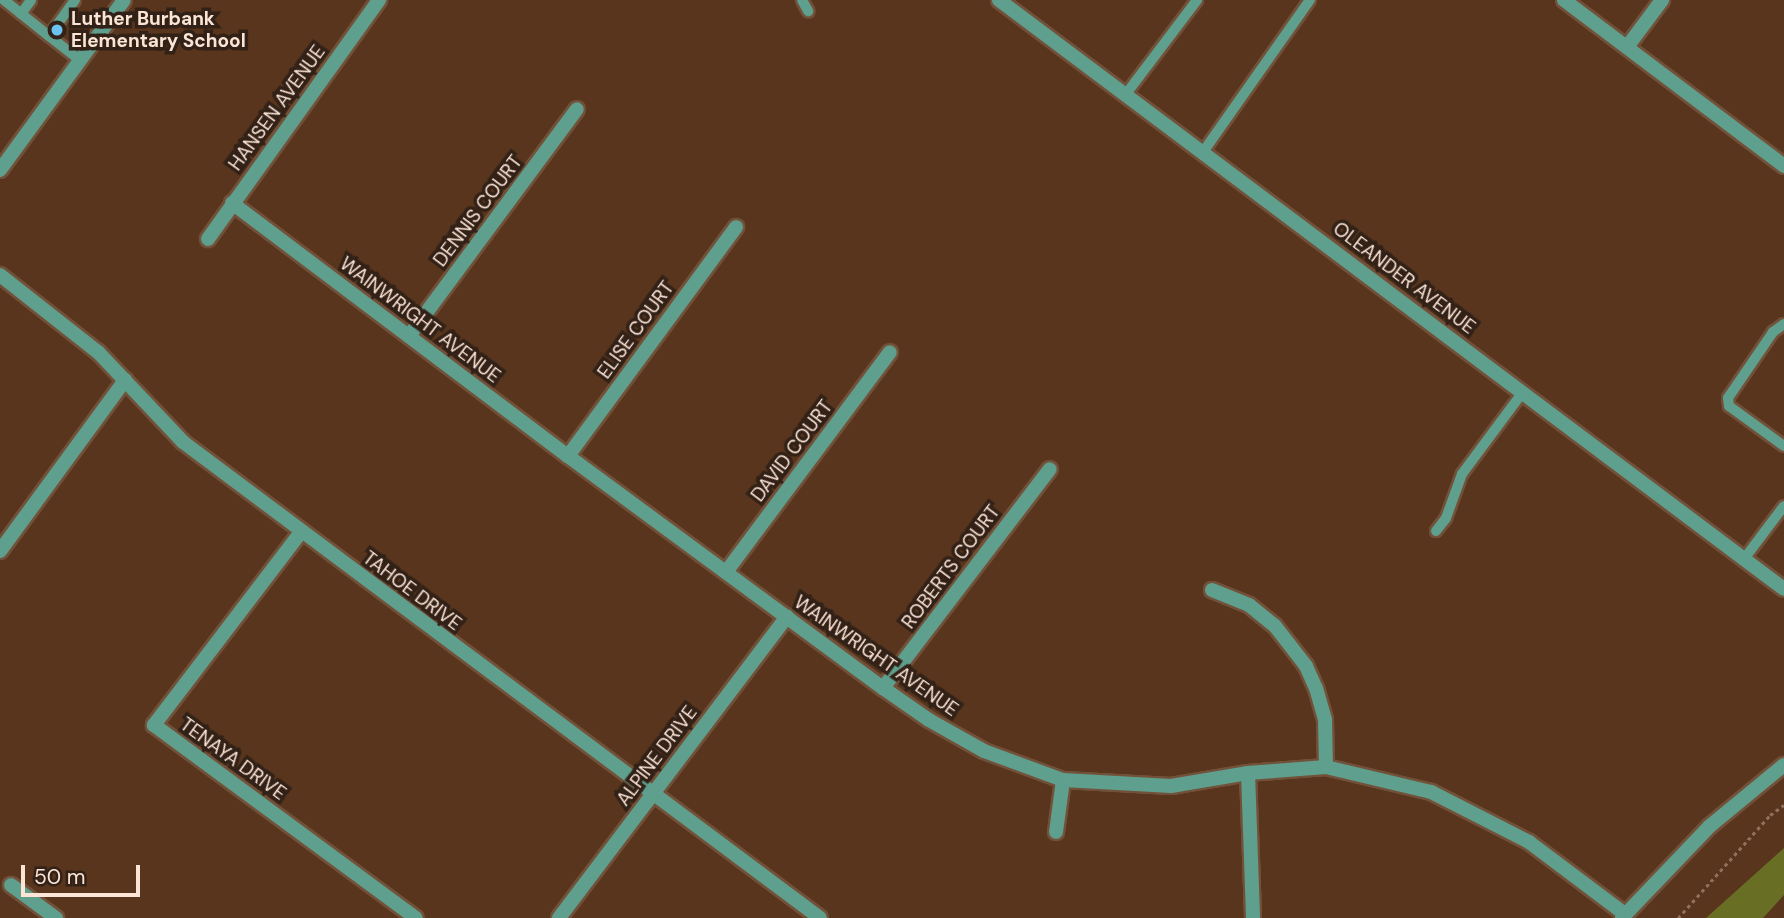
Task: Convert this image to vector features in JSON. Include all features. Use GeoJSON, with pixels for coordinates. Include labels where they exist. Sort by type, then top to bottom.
{"type":"FeatureCollection","features":[{"type":"Feature","properties":{"kind":"street"},"geometry":{"type":"LineString","coordinates":[[0,170],[124,0]]}},
{"type":"Feature","properties":{"kind":"street","name":"HANSEN AVENUE"},"geometry":{"type":"LineString","coordinates":[[208,239],[379,0]]}},
{"type":"Feature","properties":{"kind":"street","name":"OLEANDER AVENUE"},"geometry":{"type":"LineString","coordinates":[[999,0],[1784,589]]}},
{"type":"Feature","properties":{"kind":"street"},"geometry":{"type":"LineString","coordinates":[[1564,0],[1784,166]]}},
{"type":"Feature","properties":{"kind":"street"},"geometry":{"type":"LineString","coordinates":[[1626,47],[1662,0]]}},
{"type":"Feature","properties":{"kind":"street","name":"DENNIS COURT"},"geometry":{"type":"LineString","coordinates":[[409,336],[578,109]]}},
{"type":"Feature","properties":{"kind":"street","name":"WAINWRIGHT AVENUE"},"geometry":{"type":"LineString","coordinates":[[232,203],[568,456],[883,688],[929,720],[984,751],[1063,780],[1171,786],[1248,773],[1326,768],[1431,792],[1530,842],[1623,916]]}},
{"type":"Feature","properties":{"kind":"street","name":"ELISE COURT"},"geometry":{"type":"LineString","coordinates":[[568,456],[736,227]]}},
{"type":"Feature","properties":{"kind":"street","name":"TAHOE DRIVE"},"geometry":{"type":"LineString","coordinates":[[0,275],[71,328],[125,380],[183,443],[820,918]]}},
{"type":"Feature","properties":{"kind":"street","name":"DAVID COURT"},"geometry":{"type":"LineString","coordinates":[[726,572],[890,352]]}},
{"type":"Feature","properties":{"kind":"street"},"geometry":{"type":"LineString","coordinates":[[0,551],[125,380]]}},
{"type":"Feature","properties":{"kind":"street","name":"ROBERTS COURT"},"geometry":{"type":"LineString","coordinates":[[883,688],[1050,469]]}},
{"type":"Feature","properties":{"kind":"street","name":"TENAYA DRIVE"},"geometry":{"type":"LineString","coordinates":[[301,532],[154,725],[416,918]]}},
{"type":"Feature","properties":{"kind":"street"},"geometry":{"type":"LineString","coordinates":[[1212,590],[1250,605],[1275,626],[1306,666],[1316,688],[1325,720],[1326,768]]}},
{"type":"Feature","properties":{"kind":"street","name":"ALPINE DRIVE"},"geometry":{"type":"LineString","coordinates":[[558,918],[787,617]]}},
{"type":"Feature","properties":{"kind":"street"},"geometry":{"type":"LineString","coordinates":[[1623,916],[1710,826],[1784,765]]}},
{"type":"Feature","properties":{"kind":"street"},"geometry":{"type":"LineString","coordinates":[[1248,773],[1253,918]]}},
{"type":"Feature","properties":{"kind":"street"},"geometry":{"type":"LineString","coordinates":[[1056,832],[1063,780]]}},
{"type":"Feature","properties":{"kind":"street"},"geometry":{"type":"LineString","coordinates":[[11,885],[56,918]]}},
{"type":"Feature","properties":{"kind":"lane"},"geometry":{"type":"LineString","coordinates":[[4,0],[80,60]]}},
{"type":"Feature","properties":{"kind":"lane"},"geometry":{"type":"LineString","coordinates":[[21,14],[31,0]]}},
{"type":"Feature","properties":{"kind":"lane"},"geometry":{"type":"LineString","coordinates":[[49,36],[75,0]]}},
{"type":"Feature","properties":{"kind":"lane"},"geometry":{"type":"LineString","coordinates":[[802,0],[808,11]]}},
{"type":"Feature","properties":{"kind":"lane"},"geometry":{"type":"LineString","coordinates":[[1126,94],[1197,0]]}},
{"type":"Feature","properties":{"kind":"lane"},"geometry":{"type":"LineString","coordinates":[[1203,152],[1310,0]]}},
{"type":"Feature","properties":{"kind":"lane"},"geometry":{"type":"LineString","coordinates":[[1784,324],[1773,332],[1728,398],[1729,406],[1784,446]]}},
{"type":"Feature","properties":{"kind":"lane"},"geometry":{"type":"LineString","coordinates":[[1436,531],[1446,518],[1462,474],[1523,391]]}},
{"type":"Feature","properties":{"kind":"lane"},"geometry":{"type":"LineString","coordinates":[[1744,559],[1784,506]]}},
{"type":"Feature","properties":{"kind":"path"},"geometry":{"type":"LineString","coordinates":[[1678,918],[1770,815],[1784,805]]}},
{"type":"Feature","properties":{"kind":"shaded area"},"geometry":{"type":"Polygon","coordinates":[[[1784,848],[1784,895],[1763,918],[1706,918],[1784,848]]]}},
{"type":"Feature","properties":{"kind":"place","name":"Luther Burbank Elementary School"},"geometry":{"type":"Point","coordinates":[57,30]}}]}
